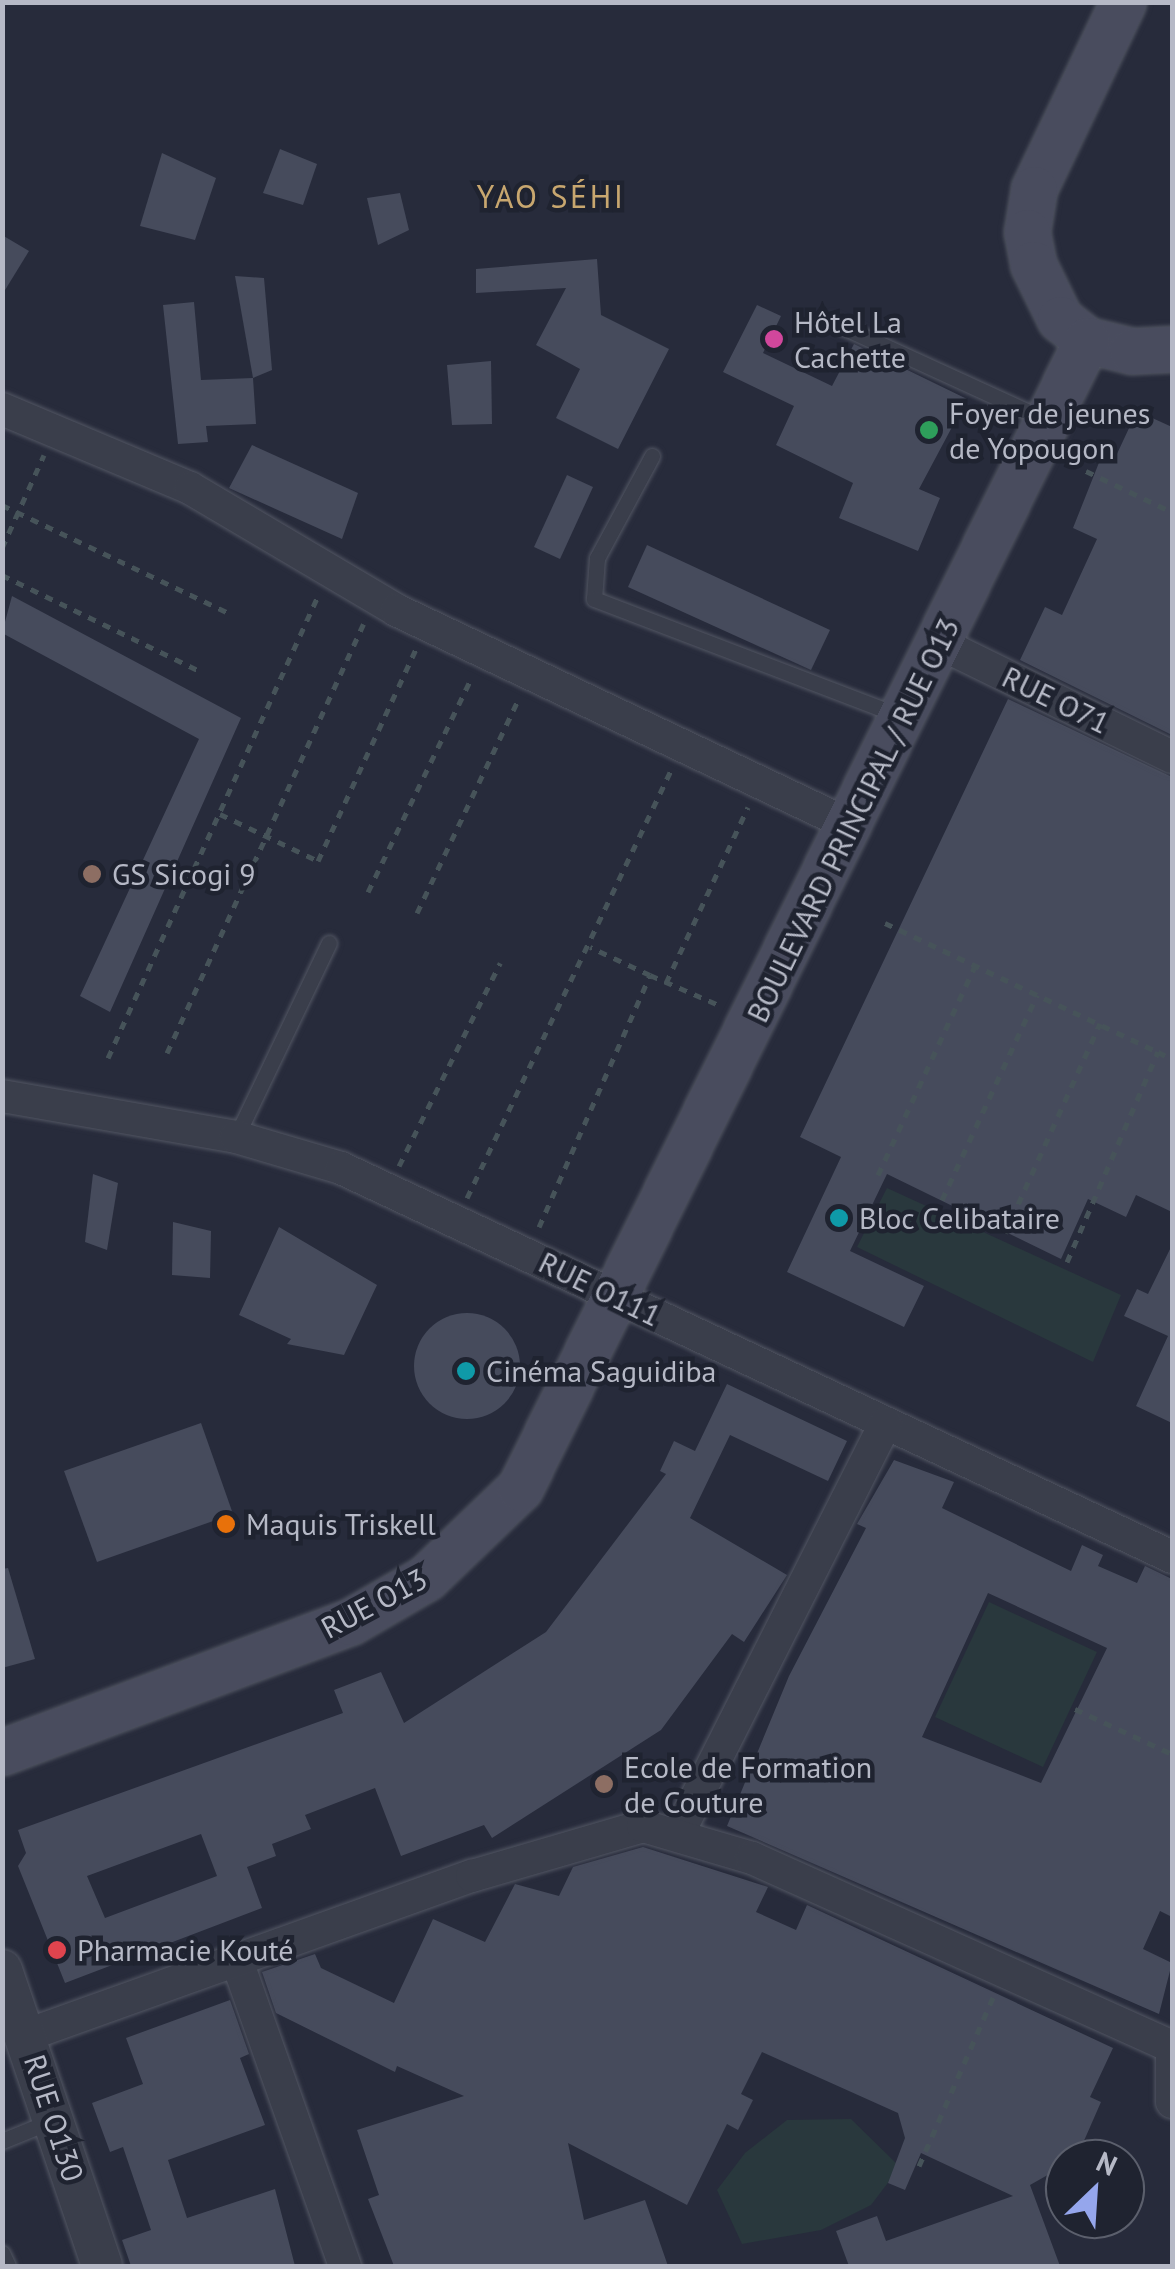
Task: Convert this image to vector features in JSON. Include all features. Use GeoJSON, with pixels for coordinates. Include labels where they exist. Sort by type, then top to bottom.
{"type":"FeatureCollection","features":[{"type":"Feature","properties":{"kind":"main road"},"geometry":{"type":"LineString","coordinates":[[1123,2],[1027,209],[1032,264],[1048,302],[1087,340],[1132,351],[1172,349]]}},
{"type":"Feature","properties":{"kind":"main road","name":"BOULEVARD PRINCIPAL / RUE O13"},"geometry":{"type":"LineString","coordinates":[[618,1299],[1087,340]]}},
{"type":"Feature","properties":{"kind":"main road","name":"RUE O13"},"geometry":{"type":"LineString","coordinates":[[2,1752],[350,1622],[426,1578],[520,1488],[618,1299]]}},
{"type":"Feature","properties":{"kind":"street"},"geometry":{"type":"LineString","coordinates":[[2,409],[56,428],[190,488],[375,599],[529,677],[852,826]]}},
{"type":"Feature","properties":{"kind":"street","name":"RUE O71"},"geometry":{"type":"LineString","coordinates":[[939,643],[1172,757]]}},
{"type":"Feature","properties":{"kind":"street","name":"RUE O111"},"geometry":{"type":"LineString","coordinates":[[2,1096],[236,1137],[388,1187],[618,1299],[1172,1557]]}},
{"type":"Feature","properties":{"kind":"street"},"geometry":{"type":"LineString","coordinates":[[679,1832],[886,1423]]}},
{"type":"Feature","properties":{"kind":"street"},"geometry":{"type":"LineString","coordinates":[[27,2035],[613,1830],[679,1832],[1005,1969],[1172,2046],[1172,2102]]}},
{"type":"Feature","properties":{"kind":"street"},"geometry":{"type":"LineString","coordinates":[[237,1962],[345,2266]]}},
{"type":"Feature","properties":{"kind":"street","name":"RUE O130"},"geometry":{"type":"LineString","coordinates":[[2,1970],[102,2266]]}},
{"type":"Feature","properties":{"kind":"lane"},"geometry":{"type":"LineString","coordinates":[[832,322],[1047,421]]}},
{"type":"Feature","properties":{"kind":"lane"},"geometry":{"type":"LineString","coordinates":[[652,456],[597,558],[594,600],[904,717]]}},
{"type":"Feature","properties":{"kind":"lane"},"geometry":{"type":"LineString","coordinates":[[236,1137],[329,943]]}},
{"type":"Feature","properties":{"kind":"lane"},"geometry":{"type":"LineString","coordinates":[[2,2142],[55,2120]]}},
{"type":"Feature","properties":{"kind":"lane"},"geometry":{"type":"LineString","coordinates":[[2,2253],[8,2266]]}},
{"type":"Feature","properties":{"kind":"path"},"geometry":{"type":"LineString","coordinates":[[2,548],[56,428]]}},
{"type":"Feature","properties":{"kind":"path"},"geometry":{"type":"LineString","coordinates":[[1086,471],[1172,512]]}},
{"type":"Feature","properties":{"kind":"path"},"geometry":{"type":"LineString","coordinates":[[2,506],[231,614]]}},
{"type":"Feature","properties":{"kind":"path"},"geometry":{"type":"LineString","coordinates":[[108,1058],[329,574]]}},
{"type":"Feature","properties":{"kind":"path"},"geometry":{"type":"LineString","coordinates":[[2,576],[202,672]]}},
{"type":"Feature","properties":{"kind":"path"},"geometry":{"type":"LineString","coordinates":[[168,1052],[375,599]]}},
{"type":"Feature","properties":{"kind":"path"},"geometry":{"type":"LineString","coordinates":[[220,814],[318,861],[427,625]]}},
{"type":"Feature","properties":{"kind":"path"},"geometry":{"type":"LineString","coordinates":[[368,892],[483,653]]}},
{"type":"Feature","properties":{"kind":"path"},"geometry":{"type":"LineString","coordinates":[[417,913],[529,677]]}},
{"type":"Feature","properties":{"kind":"path"},"geometry":{"type":"LineString","coordinates":[[458,1219],[682,746]]}},
{"type":"Feature","properties":{"kind":"path"},"geometry":{"type":"LineString","coordinates":[[666,983],[759,782]]}},
{"type":"Feature","properties":{"kind":"path"},"geometry":{"type":"LineString","coordinates":[[885,923],[1172,1059]]}},
{"type":"Feature","properties":{"kind":"path"},"geometry":{"type":"LineString","coordinates":[[590,947],[756,1021]]}},
{"type":"Feature","properties":{"kind":"path"},"geometry":{"type":"LineString","coordinates":[[388,1187],[500,963]]}},
{"type":"Feature","properties":{"kind":"path"},"geometry":{"type":"LineString","coordinates":[[878,1175],[975,966]]}},
{"type":"Feature","properties":{"kind":"path"},"geometry":{"type":"LineString","coordinates":[[527,1253],[650,975]]}},
{"type":"Feature","properties":{"kind":"path"},"geometry":{"type":"LineString","coordinates":[[942,1200],[1037,994]]}},
{"type":"Feature","properties":{"kind":"path"},"geometry":{"type":"LineString","coordinates":[[1005,1234],[1100,1024]]}},
{"type":"Feature","properties":{"kind":"path"},"geometry":{"type":"LineString","coordinates":[[1067,1262],[1158,1052]]}},
{"type":"Feature","properties":{"kind":"path"},"geometry":{"type":"LineString","coordinates":[[1075,1709],[1172,1754]]}},
{"type":"Feature","properties":{"kind":"path"},"geometry":{"type":"LineString","coordinates":[[919,2166],[1005,1969]]}},
{"type":"Feature","properties":{"kind":"shaded area"},"geometry":{"type":"Polygon","coordinates":[[[887,1188],[1121,1295],[1093,1362],[857,1247],[887,1188]]]}},
{"type":"Feature","properties":{"kind":"shaded area"},"geometry":{"type":"Polygon","coordinates":[[[989,1602],[1097,1652],[1043,1767],[935,1717],[989,1602]]]}},
{"type":"Feature","properties":{"kind":"shaded area"},"geometry":{"type":"Polygon","coordinates":[[[851,2119],[900,2167],[871,2205],[821,2230],[742,2244],[717,2190],[745,2153],[787,2120],[851,2119]]]}},
{"type":"Feature","properties":{"kind":"building"},"geometry":{"type":"Polygon","coordinates":[[[280,149],[317,164],[303,205],[263,193],[280,149]]]}},
{"type":"Feature","properties":{"kind":"building"},"geometry":{"type":"Polygon","coordinates":[[[162,153],[216,178],[195,240],[140,226],[162,153]]]}},
{"type":"Feature","properties":{"kind":"building"},"geometry":{"type":"Polygon","coordinates":[[[400,193],[409,230],[378,245],[367,198],[400,193]]]}},
{"type":"Feature","properties":{"kind":"building"},"geometry":{"type":"Polygon","coordinates":[[[2,235],[29,251],[2,295],[2,235]]]}},
{"type":"Feature","properties":{"kind":"building"},"geometry":{"type":"Polygon","coordinates":[[[597,259],[601,315],[669,349],[618,449],[556,418],[580,369],[536,345],[566,288],[476,293],[476,269],[597,259]]]}},
{"type":"Feature","properties":{"kind":"building"},"geometry":{"type":"Polygon","coordinates":[[[235,276],[264,278],[272,370],[253,378],[235,276]]]}},
{"type":"Feature","properties":{"kind":"building"},"geometry":{"type":"Polygon","coordinates":[[[194,302],[201,380],[253,378],[256,424],[206,426],[208,442],[178,444],[163,305],[194,302]]]}},
{"type":"Feature","properties":{"kind":"building"},"geometry":{"type":"Polygon","coordinates":[[[757,305],[781,316],[763,353],[832,386],[854,344],[967,399],[919,489],[940,498],[918,551],[839,518],[853,483],[776,445],[794,406],[723,372],[757,305]]]}},
{"type":"Feature","properties":{"kind":"building"},"geometry":{"type":"Polygon","coordinates":[[[491,361],[492,424],[452,425],[447,365],[491,361]]]}},
{"type":"Feature","properties":{"kind":"building"},"geometry":{"type":"Polygon","coordinates":[[[1137,411],[1172,427],[1172,735],[1020,660],[1045,607],[1062,615],[1097,539],[1073,528],[1104,450],[1116,456],[1137,411]]]}},
{"type":"Feature","properties":{"kind":"building"},"geometry":{"type":"Polygon","coordinates":[[[252,445],[358,493],[342,539],[229,488],[252,445]]]}},
{"type":"Feature","properties":{"kind":"building"},"geometry":{"type":"Polygon","coordinates":[[[567,475],[593,487],[560,559],[534,547],[567,475]]]}},
{"type":"Feature","properties":{"kind":"building"},"geometry":{"type":"Polygon","coordinates":[[[647,545],[830,630],[811,670],[628,587],[647,545]]]}},
{"type":"Feature","properties":{"kind":"building"},"geometry":{"type":"Polygon","coordinates":[[[12,596],[241,718],[110,1012],[80,996],[199,739],[2,633],[12,596]]]}},
{"type":"Feature","properties":{"kind":"building"},"geometry":{"type":"Polygon","coordinates":[[[1008,699],[1172,777],[1172,1212],[1136,1195],[1126,1217],[1088,1199],[1061,1259],[887,1174],[850,1251],[924,1286],[904,1327],[787,1272],[841,1157],[800,1137],[1008,699]]]}},
{"type":"Feature","properties":{"kind":"building"},"geometry":{"type":"Polygon","coordinates":[[[93,1174],[118,1183],[107,1250],[85,1242],[93,1174]]]}},
{"type":"Feature","properties":{"kind":"building"},"geometry":{"type":"Polygon","coordinates":[[[173,1222],[211,1231],[210,1278],[172,1275],[173,1222]]]}},
{"type":"Feature","properties":{"kind":"building"},"geometry":{"type":"Polygon","coordinates":[[[279,1227],[377,1285],[344,1355],[287,1344],[291,1339],[239,1315],[279,1227]]]}},
{"type":"Feature","properties":{"kind":"building"},"geometry":{"type":"Polygon","coordinates":[[[1172,1245],[1172,1423],[1136,1406],[1168,1336],[1124,1316],[1137,1289],[1148,1294],[1172,1245]]]}},
{"type":"Feature","properties":{"kind":"building","name":"Cinéma Saguidiba"},"geometry":{"type":"Polygon","coordinates":[[[467,1313],[487,1317],[504,1329],[516,1346],[520,1366],[516,1386],[504,1403],[487,1415],[467,1419],[447,1415],[430,1403],[418,1386],[414,1366],[418,1346],[430,1329],[447,1317],[467,1313]]]}},
{"type":"Feature","properties":{"kind":"building"},"geometry":{"type":"Polygon","coordinates":[[[727,1384],[847,1441],[828,1481],[730,1435],[690,1518],[787,1575],[744,1642],[732,1634],[661,1730],[492,1838],[484,1825],[401,1856],[375,1788],[305,1815],[311,1829],[272,1844],[276,1856],[247,1867],[262,1908],[65,1983],[18,1866],[26,1853],[18,1830],[343,1713],[334,1690],[381,1672],[404,1723],[546,1632],[666,1474],[660,1471],[674,1441],[695,1451],[727,1384]],[[201,1834],[87,1876],[105,1918],[217,1876],[201,1834]]]}},
{"type":"Feature","properties":{"kind":"building"},"geometry":{"type":"Polygon","coordinates":[[[201,1423],[233,1514],[97,1562],[64,1471],[201,1423]]]}},
{"type":"Feature","properties":{"kind":"building"},"geometry":{"type":"Polygon","coordinates":[[[894,1460],[954,1482],[942,1508],[1071,1571],[1082,1545],[1103,1555],[1098,1566],[1137,1583],[1145,1566],[1172,1579],[1172,1917],[1160,1911],[1143,1949],[1172,1963],[1159,2014],[727,1826],[789,1676],[866,1528],[857,1524],[894,1460]],[[988,1593],[922,1737],[1041,1783],[1107,1648],[988,1593]]]}},
{"type":"Feature","properties":{"kind":"building"},"geometry":{"type":"Polygon","coordinates":[[[8,1568],[35,1659],[2,1668],[2,1569],[8,1568]]]}},
{"type":"Feature","properties":{"kind":"building"},"geometry":{"type":"Polygon","coordinates":[[[643,1847],[768,1887],[756,1912],[796,1930],[807,1905],[1113,2048],[1090,2097],[1101,2102],[1085,2139],[1045,2139],[1045,2177],[1030,2185],[1045,2226],[1045,2239],[1050,2239],[1060,2266],[849,2266],[836,2231],[877,2216],[886,2241],[1013,2196],[921,2153],[905,2190],[888,2183],[905,2138],[898,2113],[762,2052],[741,2094],[753,2100],[738,2130],[727,2124],[687,2205],[568,2143],[584,2220],[645,2200],[668,2266],[394,2266],[368,2199],[379,2195],[357,2130],[464,2096],[397,2066],[395,2072],[276,2013],[262,1972],[315,1954],[321,1968],[394,2003],[433,1919],[485,1942],[515,1884],[559,1896],[573,1867],[643,1847]]]}},
{"type":"Feature","properties":{"kind":"building"},"geometry":{"type":"Polygon","coordinates":[[[230,2000],[249,2054],[240,2058],[265,2125],[168,2160],[187,2218],[275,2189],[295,2266],[131,2266],[122,2240],[151,2230],[123,2147],[110,2152],[92,2103],[143,2084],[126,2038],[230,2000]]]}},
{"type":"Feature","properties":{"kind":"place","name":"Hôtel La Cachette"},"geometry":{"type":"Point","coordinates":[774,339]}},
{"type":"Feature","properties":{"kind":"place","name":"Foyer de jeunes de Yopougon"},"geometry":{"type":"Point","coordinates":[929,430]}},
{"type":"Feature","properties":{"kind":"place","name":"GS Sicogi 9"},"geometry":{"type":"Point","coordinates":[92,874]}},
{"type":"Feature","properties":{"kind":"place","name":"Bloc Celibataire"},"geometry":{"type":"Point","coordinates":[839,1218]}},
{"type":"Feature","properties":{"kind":"place","name":"Cinéma Saguidiba"},"geometry":{"type":"Point","coordinates":[466,1371]}},
{"type":"Feature","properties":{"kind":"place","name":"Maquis Triskell"},"geometry":{"type":"Point","coordinates":[226,1524]}},
{"type":"Feature","properties":{"kind":"place","name":"Ecole de Formation de Couture"},"geometry":{"type":"Point","coordinates":[604,1784]}},
{"type":"Feature","properties":{"kind":"place","name":"Pharmacie Kouté"},"geometry":{"type":"Point","coordinates":[57,1950]}},
{"type":"Feature","properties":{"kind":"district","name":"YAO SÉHI"},"geometry":{"type":"Point","coordinates":[551,196]}}]}
